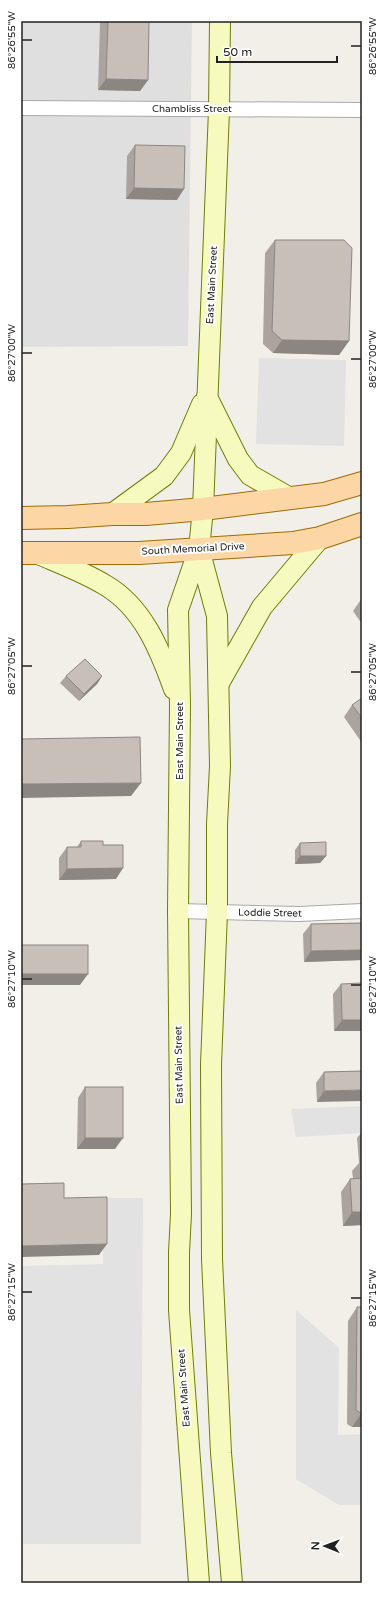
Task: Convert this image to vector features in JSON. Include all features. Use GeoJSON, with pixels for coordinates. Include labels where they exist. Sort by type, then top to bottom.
{"type":"FeatureCollection","features":[{"type":"Feature","properties":{"kind":"main road","name":"East Main Street"},"geometry":{"type":"LineString","coordinates":[[199,1583],[179,1310],[179,1252],[181,1214],[178,911],[180,705],[178,610],[199,549],[203,509],[219,110],[220,21]]}},
{"type":"Feature","properties":{"kind":"main road"},"geometry":{"type":"LineString","coordinates":[[207,395],[238,459],[250,475],[290,498]]}},
{"type":"Feature","properties":{"kind":"main road"},"geometry":{"type":"LineString","coordinates":[[112,514],[164,476],[181,453],[207,395]]}},
{"type":"Feature","properties":{"kind":"main road"},"geometry":{"type":"LineString","coordinates":[[21,518],[146,514],[203,509],[324,494],[362,483]]}},
{"type":"Feature","properties":{"kind":"main road","name":"South Memorial Drive"},"geometry":{"type":"LineString","coordinates":[[28,553],[139,553],[293,543],[320,538],[362,524]]}},
{"type":"Feature","properties":{"kind":"main road"},"geometry":{"type":"LineString","coordinates":[[219,683],[262,607],[320,538]]}},
{"type":"Feature","properties":{"kind":"main road","name":"East Main Street"},"geometry":{"type":"LineString","coordinates":[[199,549],[217,616],[220,770],[217,824],[217,912],[211,1065],[212,1259],[221,1453],[232,1583]]}},
{"type":"Feature","properties":{"kind":"main road"},"geometry":{"type":"LineString","coordinates":[[28,553],[106,585],[122,597],[147,627],[156,644],[180,705]]}},
{"type":"Feature","properties":{"kind":"street","name":"Chambliss Street"},"geometry":{"type":"LineString","coordinates":[[21,108],[219,110],[308,108],[362,110]]}},
{"type":"Feature","properties":{"kind":"street","name":"Loddie Street"},"geometry":{"type":"LineString","coordinates":[[178,911],[298,914],[362,911]]}},
{"type":"Feature","properties":{"kind":"shaded area"},"geometry":{"type":"Polygon","coordinates":[[[21,21],[192,21],[188,346],[21,347],[21,21]]]}},
{"type":"Feature","properties":{"kind":"shaded area"},"geometry":{"type":"Polygon","coordinates":[[[259,358],[346,360],[344,446],[256,444],[259,358]]]}},
{"type":"Feature","properties":{"kind":"shaded area"},"geometry":{"type":"Polygon","coordinates":[[[362,1106],[362,1133],[296,1137],[291,1109],[362,1106]]]}},
{"type":"Feature","properties":{"kind":"shaded area"},"geometry":{"type":"Polygon","coordinates":[[[104,1198],[143,1198],[141,1544],[21,1544],[21,1266],[103,1264],[104,1198]]]}},
{"type":"Feature","properties":{"kind":"shaded area"},"geometry":{"type":"Polygon","coordinates":[[[296,1310],[339,1348],[338,1435],[362,1434],[362,1505],[339,1505],[296,1479],[296,1310]]]}},
{"type":"Feature","properties":{"kind":"building"},"geometry":{"type":"Polygon","coordinates":[[[108,21],[149,21],[148,80],[106,79],[108,21]]]}},
{"type":"Feature","properties":{"kind":"building"},"geometry":{"type":"Polygon","coordinates":[[[135,145],[185,146],[184,189],[134,188],[135,145]]]}},
{"type":"Feature","properties":{"kind":"building"},"geometry":{"type":"Polygon","coordinates":[[[275,240],[344,240],[352,248],[349,341],[282,340],[272,331],[275,240]]]}},
{"type":"Feature","properties":{"kind":"building"},"geometry":{"type":"Polygon","coordinates":[[[85,659],[102,676],[84,694],[66,676],[85,659]]]}},
{"type":"Feature","properties":{"kind":"building"},"geometry":{"type":"Polygon","coordinates":[[[362,698],[362,718],[352,705],[362,698]]]}},
{"type":"Feature","properties":{"kind":"building"},"geometry":{"type":"Polygon","coordinates":[[[140,737],[141,783],[21,784],[21,739],[140,737]]]}},
{"type":"Feature","properties":{"kind":"building"},"geometry":{"type":"Polygon","coordinates":[[[81,841],[103,841],[103,845],[123,845],[123,868],[67,869],[67,847],[81,847],[81,841]]]}},
{"type":"Feature","properties":{"kind":"building"},"geometry":{"type":"Polygon","coordinates":[[[326,842],[326,856],[300,856],[300,843],[326,842]]]}},
{"type":"Feature","properties":{"kind":"building"},"geometry":{"type":"Polygon","coordinates":[[[362,923],[362,950],[311,951],[311,924],[362,923]]]}},
{"type":"Feature","properties":{"kind":"building"},"geometry":{"type":"Polygon","coordinates":[[[21,945],[88,945],[88,974],[21,974],[21,945]]]}},
{"type":"Feature","properties":{"kind":"building"},"geometry":{"type":"Polygon","coordinates":[[[362,983],[362,1020],[342,1020],[341,984],[362,983]]]}},
{"type":"Feature","properties":{"kind":"building"},"geometry":{"type":"Polygon","coordinates":[[[362,1071],[362,1090],[324,1091],[324,1072],[362,1071]]]}},
{"type":"Feature","properties":{"kind":"building"},"geometry":{"type":"Polygon","coordinates":[[[85,1087],[123,1087],[123,1138],[85,1138],[85,1087]]]}},
{"type":"Feature","properties":{"kind":"building"},"geometry":{"type":"Polygon","coordinates":[[[362,1178],[362,1212],[352,1212],[350,1179],[362,1178]]]}},
{"type":"Feature","properties":{"kind":"building"},"geometry":{"type":"Polygon","coordinates":[[[64,1183],[64,1198],[107,1197],[107,1244],[21,1246],[21,1184],[64,1183]]]}},
{"type":"Feature","properties":{"kind":"building"},"geometry":{"type":"Polygon","coordinates":[[[357,1307],[362,1307],[362,1414],[356,1410],[357,1307]]]}}]}
